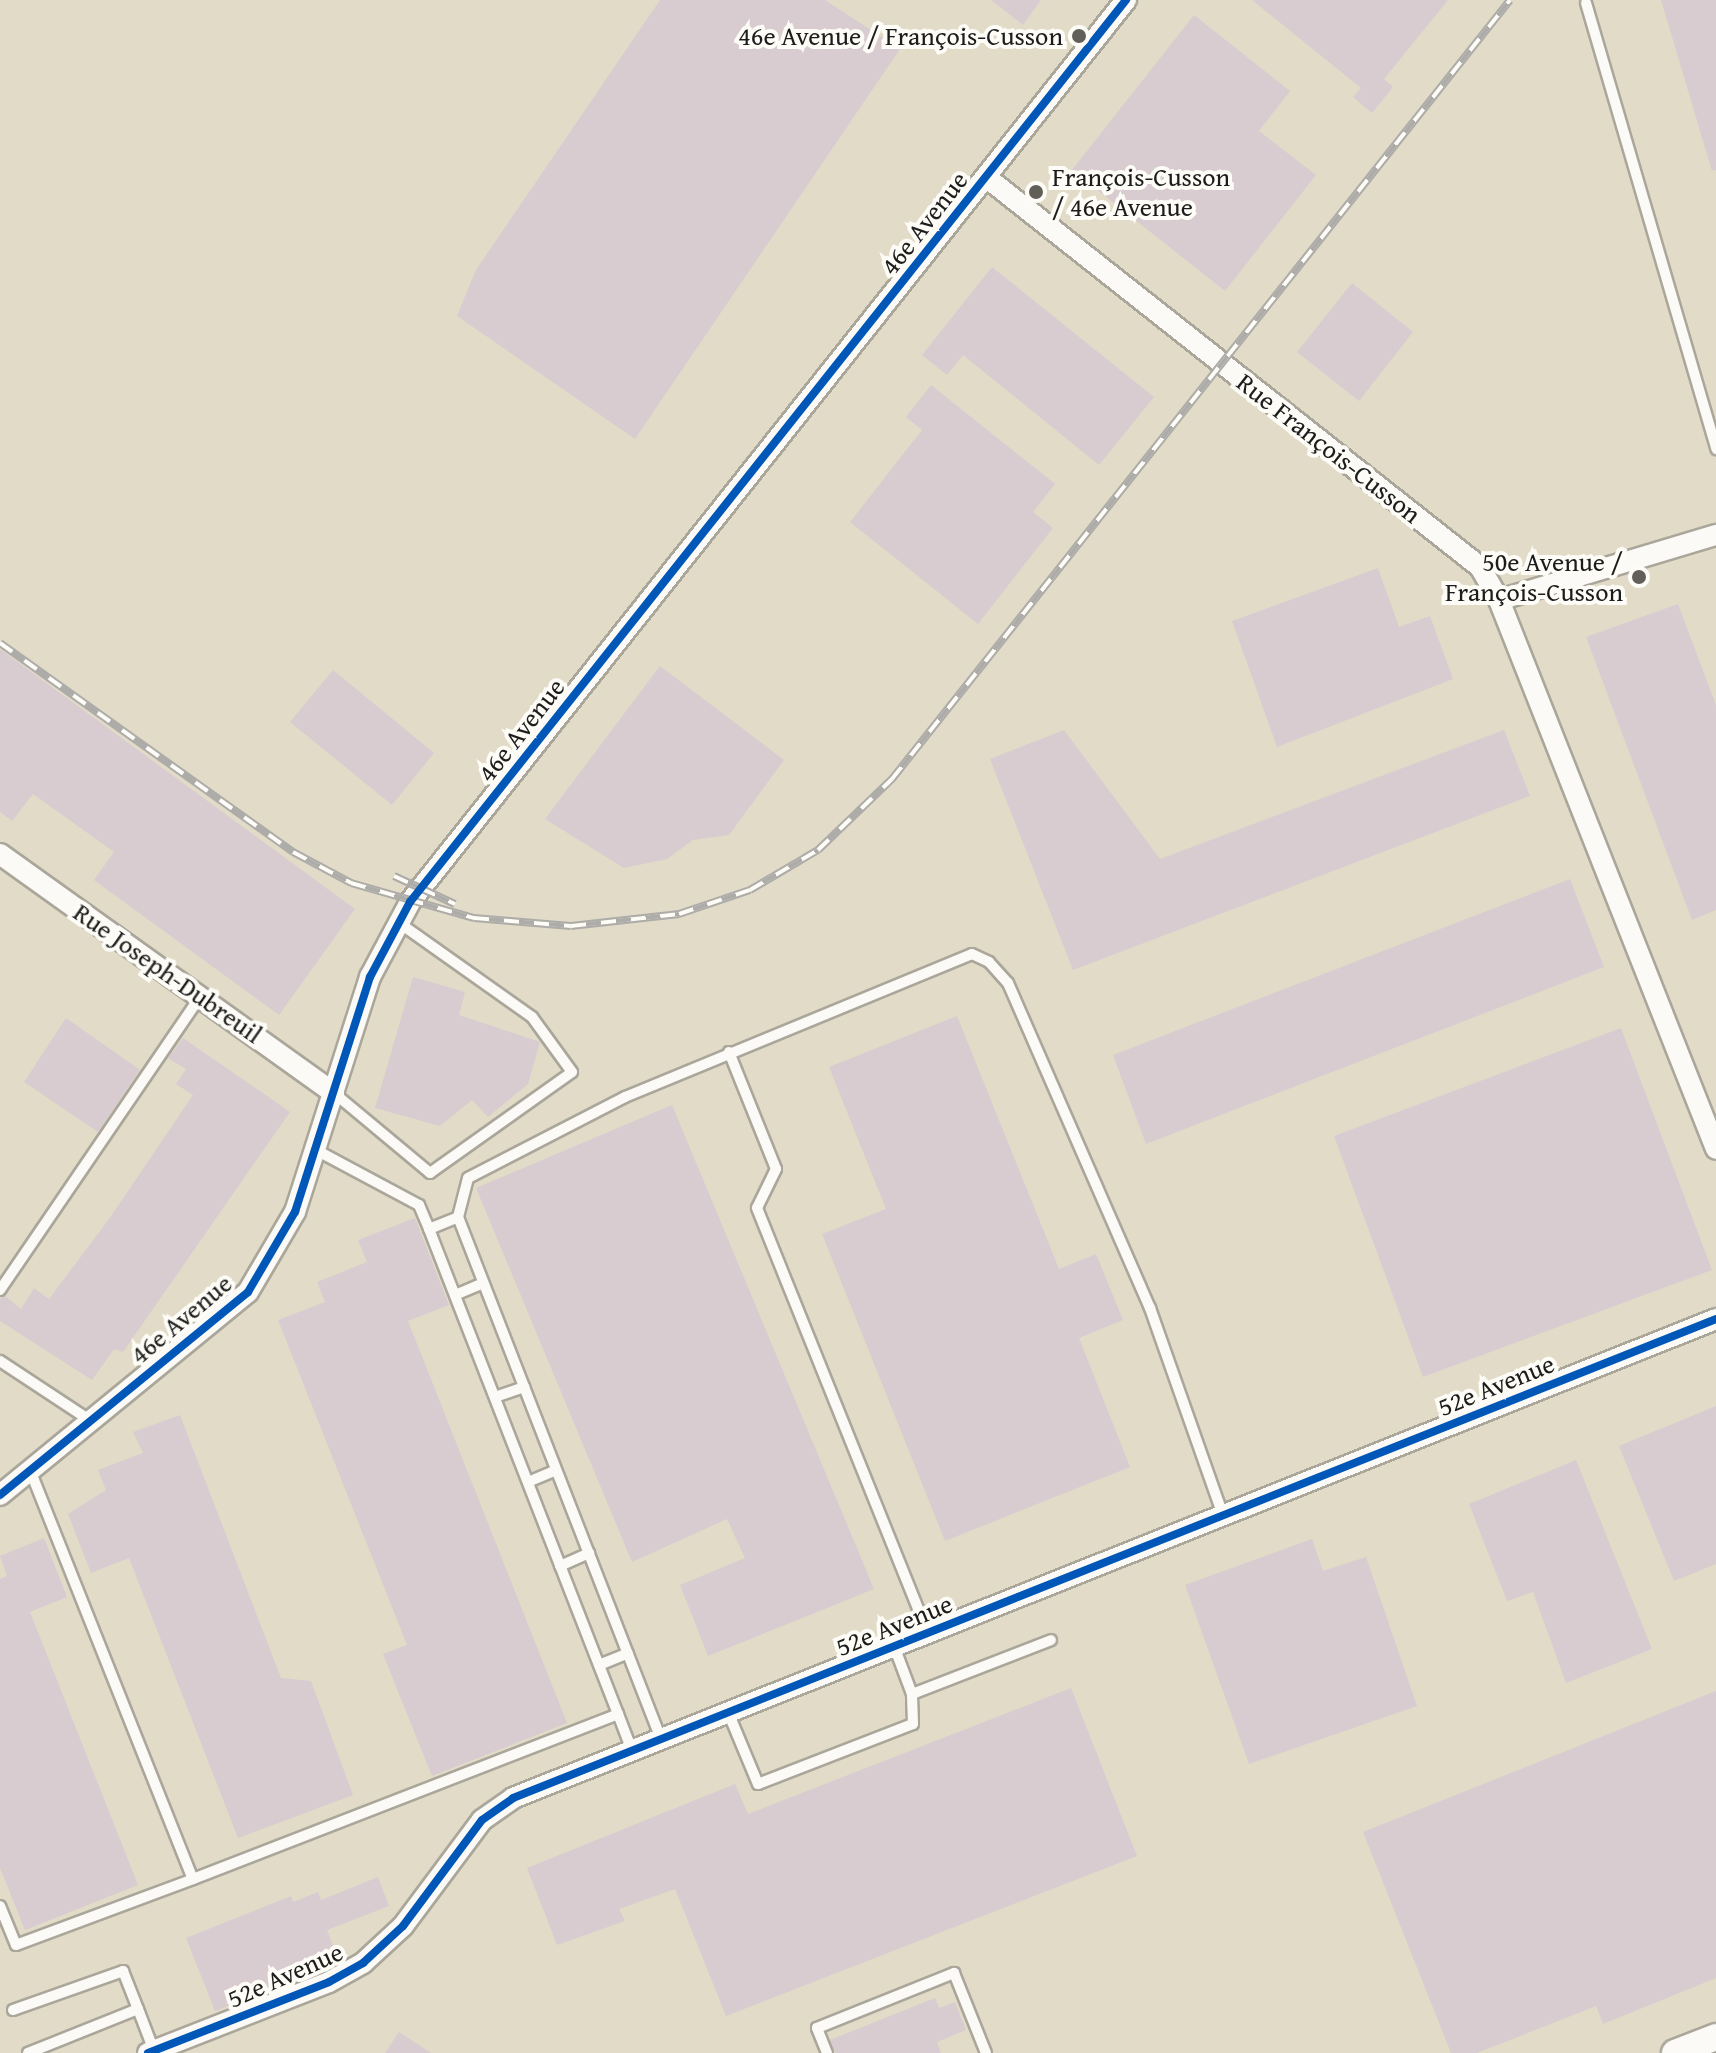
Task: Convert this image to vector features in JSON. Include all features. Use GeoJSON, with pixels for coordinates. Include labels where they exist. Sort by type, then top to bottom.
{"type":"FeatureCollection","features":[{"type":"Feature","properties":{"kind":"street","name":"46e Avenue"},"geometry":{"type":"LineString","coordinates":[[0,1495],[248,1292],[295,1212],[370,977],[421,888],[1126,0]]}},
{"type":"Feature","properties":{"kind":"street","name":"Rue François-Cusson"},"geometry":{"type":"LineString","coordinates":[[986,177],[1480,567],[1499,600],[1716,1149]]}},
{"type":"Feature","properties":{"kind":"street"},"geometry":{"type":"LineString","coordinates":[[1499,600],[1716,535]]}},
{"type":"Feature","properties":{"kind":"street","name":"Rue Joseph-Dubreuil"},"geometry":{"type":"LineString","coordinates":[[0,854],[334,1093]]}},
{"type":"Feature","properties":{"kind":"street","name":"52e Avenue"},"geometry":{"type":"LineString","coordinates":[[151,2052],[329,1982],[363,1963],[403,1926],[482,1820],[513,1798],[1716,1319]]}},
{"type":"Feature","properties":{"kind":"street"},"geometry":{"type":"LineString","coordinates":[[1675,2053],[1716,2037]]}},
{"type":"Feature","properties":{"kind":"lane"},"geometry":{"type":"LineString","coordinates":[[1586,3],[1716,449]]}},
{"type":"Feature","properties":{"kind":"lane"},"geometry":{"type":"LineString","coordinates":[[334,1093],[430,1173],[572,1072],[532,1017],[399,923]]}},
{"type":"Feature","properties":{"kind":"lane"},"geometry":{"type":"LineString","coordinates":[[661,1739],[458,1217],[468,1178],[625,1097],[944,962],[972,954],[989,962],[1008,983],[1150,1308],[1223,1515]]}},
{"type":"Feature","properties":{"kind":"lane"},"geometry":{"type":"LineString","coordinates":[[0,1290],[201,995]]}},
{"type":"Feature","properties":{"kind":"lane"},"geometry":{"type":"LineString","coordinates":[[729,1052],[776,1169],[757,1208],[928,1633]]}},
{"type":"Feature","properties":{"kind":"lane"},"geometry":{"type":"LineString","coordinates":[[316,1150],[419,1205],[632,1751]]}},
{"type":"Feature","properties":{"kind":"lane"},"geometry":{"type":"LineString","coordinates":[[429,1229],[458,1217]]}},
{"type":"Feature","properties":{"kind":"lane"},"geometry":{"type":"LineString","coordinates":[[455,1295],[483,1283]]}},
{"type":"Feature","properties":{"kind":"lane"},"geometry":{"type":"LineString","coordinates":[[0,1361],[91,1421]]}},
{"type":"Feature","properties":{"kind":"lane"},"geometry":{"type":"LineString","coordinates":[[495,1397],[524,1387]]}},
{"type":"Feature","properties":{"kind":"lane"},"geometry":{"type":"LineString","coordinates":[[30,1470],[193,1879]]}},
{"type":"Feature","properties":{"kind":"lane"},"geometry":{"type":"LineString","coordinates":[[528,1482],[556,1470]]}},
{"type":"Feature","properties":{"kind":"lane"},"geometry":{"type":"LineString","coordinates":[[560,1566],[589,1553]]}},
{"type":"Feature","properties":{"kind":"lane"},"geometry":{"type":"LineString","coordinates":[[912,1694],[1051,1640]]}},
{"type":"Feature","properties":{"kind":"lane"},"geometry":{"type":"LineString","coordinates":[[728,1712],[758,1784],[913,1724],[912,1694],[894,1646]]}},
{"type":"Feature","properties":{"kind":"lane"},"geometry":{"type":"LineString","coordinates":[[599,1665],[628,1653]]}},
{"type":"Feature","properties":{"kind":"lane"},"geometry":{"type":"LineString","coordinates":[[0,1906],[16,1945],[618,1714]]}},
{"type":"Feature","properties":{"kind":"lane"},"geometry":{"type":"LineString","coordinates":[[13,2010],[123,1971],[151,2052]]}},
{"type":"Feature","properties":{"kind":"lane"},"geometry":{"type":"LineString","coordinates":[[827,2053],[817,2028],[954,1973],[986,2053]]}},
{"type":"Feature","properties":{"kind":"lane"},"geometry":{"type":"LineString","coordinates":[[28,2053],[138,2009]]}},
{"type":"Feature","properties":{"kind":"building"},"geometry":{"type":"Polygon","coordinates":[[[660,0],[825,0],[900,49],[635,439],[457,316],[476,270],[660,0]]]}},
{"type":"Feature","properties":{"kind":"building"},"geometry":{"type":"Polygon","coordinates":[[[991,0],[1041,0],[1023,25],[991,0]]]}},
{"type":"Feature","properties":{"kind":"building"},"geometry":{"type":"Polygon","coordinates":[[[1252,0],[1448,0],[1384,79],[1393,87],[1372,113],[1353,97],[1361,88],[1252,0]]]}},
{"type":"Feature","properties":{"kind":"building"},"geometry":{"type":"Polygon","coordinates":[[[1661,0],[1716,0],[1716,170],[1712,171],[1661,0]]]}},
{"type":"Feature","properties":{"kind":"building"},"geometry":{"type":"Polygon","coordinates":[[[1194,15],[1290,91],[1259,131],[1316,175],[1225,291],[1072,170],[1194,15]]]}},
{"type":"Feature","properties":{"kind":"building"},"geometry":{"type":"Polygon","coordinates":[[[992,267],[1154,397],[1099,465],[963,355],[947,375],[922,355],[992,267]]]}},
{"type":"Feature","properties":{"kind":"building"},"geometry":{"type":"Polygon","coordinates":[[[1352,283],[1413,332],[1359,401],[1297,352],[1352,283]]]}},
{"type":"Feature","properties":{"kind":"building"},"geometry":{"type":"Polygon","coordinates":[[[931,385],[1055,484],[1033,512],[1053,528],[978,624],[850,522],[922,430],[906,417],[931,385]]]}},
{"type":"Feature","properties":{"kind":"building"},"geometry":{"type":"Polygon","coordinates":[[[1378,568],[1399,627],[1430,616],[1453,679],[1277,747],[1232,621],[1378,568]]]}},
{"type":"Feature","properties":{"kind":"building"},"geometry":{"type":"Polygon","coordinates":[[[1678,604],[1716,705],[1716,910],[1692,920],[1586,637],[1678,604]]]}},
{"type":"Feature","properties":{"kind":"building"},"geometry":{"type":"Polygon","coordinates":[[[0,649],[355,909],[279,1015],[94,880],[114,852],[33,794],[12,821],[0,812],[0,649]]]}},
{"type":"Feature","properties":{"kind":"building"},"geometry":{"type":"Polygon","coordinates":[[[660,666],[784,760],[729,835],[693,840],[667,859],[624,868],[545,819],[660,666]]]}},
{"type":"Feature","properties":{"kind":"building"},"geometry":{"type":"Polygon","coordinates":[[[333,670],[434,753],[392,805],[290,722],[333,670]]]}},
{"type":"Feature","properties":{"kind":"building"},"geometry":{"type":"Polygon","coordinates":[[[1064,730],[1160,859],[1504,730],[1530,796],[1073,970],[990,759],[1064,730]]]}},
{"type":"Feature","properties":{"kind":"building"},"geometry":{"type":"Polygon","coordinates":[[[1570,879],[1604,967],[1146,1144],[1113,1055],[1570,879]]]}},
{"type":"Feature","properties":{"kind":"building"},"geometry":{"type":"Polygon","coordinates":[[[413,977],[465,992],[459,1015],[540,1042],[528,1084],[488,1117],[472,1100],[440,1126],[375,1108],[413,977]]]}},
{"type":"Feature","properties":{"kind":"building"},"geometry":{"type":"Polygon","coordinates":[[[957,1016],[1059,1269],[1096,1254],[1123,1320],[1079,1338],[1130,1467],[945,1541],[822,1234],[886,1209],[829,1067],[957,1016]]]}},
{"type":"Feature","properties":{"kind":"building"},"geometry":{"type":"Polygon","coordinates":[[[66,1018],[140,1070],[98,1132],[24,1082],[66,1018]]]}},
{"type":"Feature","properties":{"kind":"building"},"geometry":{"type":"Polygon","coordinates":[[[1621,1028],[1712,1270],[1423,1377],[1334,1136],[1621,1028]]]}},
{"type":"Feature","properties":{"kind":"building"},"geometry":{"type":"Polygon","coordinates":[[[183,1038],[290,1112],[123,1352],[114,1349],[92,1380],[0,1321],[0,1298],[5,1296],[21,1309],[34,1288],[49,1299],[109,1219],[193,1095],[176,1084],[186,1069],[168,1058],[183,1038]]]}},
{"type":"Feature","properties":{"kind":"building"},"geometry":{"type":"Polygon","coordinates":[[[672,1105],[874,1589],[708,1656],[680,1585],[745,1558],[727,1519],[632,1562],[476,1188],[672,1105]]]}},
{"type":"Feature","properties":{"kind":"building"},"geometry":{"type":"Polygon","coordinates":[[[415,1218],[449,1305],[408,1321],[567,1723],[432,1776],[383,1654],[407,1645],[278,1320],[325,1302],[317,1282],[367,1262],[358,1240],[415,1218]]]}},
{"type":"Feature","properties":{"kind":"building"},"geometry":{"type":"Polygon","coordinates":[[[1716,1406],[1716,1564],[1674,1581],[1619,1446],[1716,1406]]]}},
{"type":"Feature","properties":{"kind":"building"},"geometry":{"type":"Polygon","coordinates":[[[180,1415],[281,1678],[311,1681],[353,1795],[238,1838],[129,1558],[91,1573],[68,1514],[106,1490],[98,1470],[143,1453],[133,1432],[180,1415]]]}},
{"type":"Feature","properties":{"kind":"building"},"geometry":{"type":"Polygon","coordinates":[[[1576,1460],[1652,1649],[1566,1683],[1533,1592],[1507,1601],[1469,1504],[1576,1460]]]}},
{"type":"Feature","properties":{"kind":"building"},"geometry":{"type":"Polygon","coordinates":[[[44,1538],[67,1597],[30,1612],[138,1885],[25,1930],[0,1868],[0,1579],[7,1576],[0,1556],[44,1538]]]}},
{"type":"Feature","properties":{"kind":"building"},"geometry":{"type":"Polygon","coordinates":[[[1312,1539],[1323,1571],[1366,1557],[1417,1706],[1249,1764],[1185,1585],[1312,1539]]]}},
{"type":"Feature","properties":{"kind":"building"},"geometry":{"type":"Polygon","coordinates":[[[1071,1688],[1137,1856],[726,2016],[675,1889],[619,1909],[625,1921],[557,1945],[527,1868],[735,1784],[748,1814],[1071,1688]]]}},
{"type":"Feature","properties":{"kind":"building"},"geometry":{"type":"Polygon","coordinates":[[[1716,1691],[1716,1978],[1603,2024],[1596,2006],[1477,2053],[1451,2053],[1363,1832],[1716,1691]]]}},
{"type":"Feature","properties":{"kind":"building"},"geometry":{"type":"Polygon","coordinates":[[[378,1877],[389,1906],[327,1930],[339,1962],[215,2011],[186,1938],[291,1896],[293,1902],[318,1892],[321,1900],[378,1877]]]}},
{"type":"Feature","properties":{"kind":"building"},"geometry":{"type":"Polygon","coordinates":[[[935,1998],[939,2008],[955,2002],[966,2030],[937,2042],[941,2053],[835,2053],[830,2040],[935,1998]]]}},
{"type":"Feature","properties":{"kind":"building"},"geometry":{"type":"Polygon","coordinates":[[[399,2032],[431,2053],[385,2053],[399,2032]]]}},
{"type":"Feature","properties":{"kind":"railway"},"geometry":{"type":"LineString","coordinates":[[0,643],[293,852],[351,883],[474,918],[571,926],[679,914],[750,890],[818,850],[892,779],[1510,0]]}},
{"type":"Feature","properties":{"kind":"railway"},"geometry":{"type":"LineString","coordinates":[[394,876],[455,904]]}},
{"type":"Feature","properties":{"kind":"cycle path"},"geometry":{"type":"LineString","coordinates":[[0,1495],[248,1292],[295,1212],[370,977],[410,902],[1126,0]]}},
{"type":"Feature","properties":{"kind":"cycle path"},"geometry":{"type":"LineString","coordinates":[[148,2053],[329,1982],[363,1963],[403,1926],[482,1820],[513,1798],[1716,1319]]}},
{"type":"Feature","properties":{"kind":"place","name":"46e Avenue / François-Cusson"},"geometry":{"type":"Point","coordinates":[1079,36]}},
{"type":"Feature","properties":{"kind":"place","name":"François-Cusson / 46e Avenue"},"geometry":{"type":"Point","coordinates":[1036,192]}},
{"type":"Feature","properties":{"kind":"place","name":"50e Avenue / François-Cusson"},"geometry":{"type":"Point","coordinates":[1639,577]}}]}
